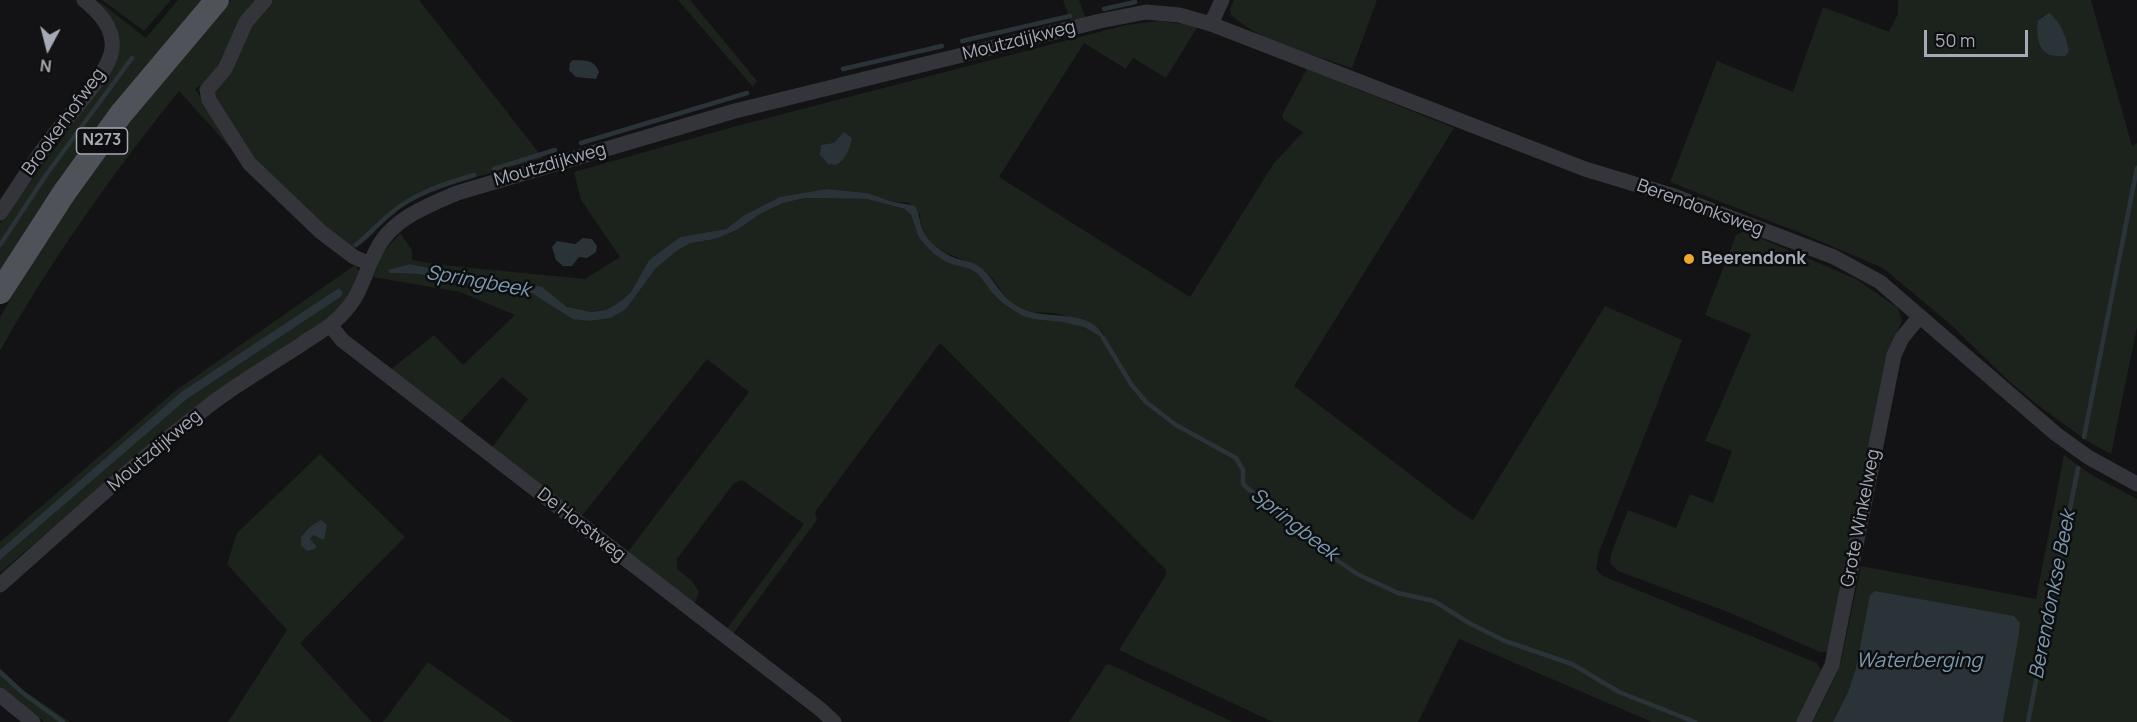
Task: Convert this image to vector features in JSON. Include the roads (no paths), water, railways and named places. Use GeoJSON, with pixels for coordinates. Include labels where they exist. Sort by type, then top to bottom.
{"type":"FeatureCollection","features":[{"type":"Feature","properties":{"kind":"main road","name":"N273"},"geometry":{"type":"LineString","coordinates":[[0,292],[64,193],[121,114],[217,0]]}},
{"type":"Feature","properties":{"kind":"street","name":"Brookerhofweg"},"geometry":{"type":"LineString","coordinates":[[0,213],[46,145],[104,70],[111,54],[111,37],[106,24],[97,11],[84,0]]}},
{"type":"Feature","properties":{"kind":"street"},"geometry":{"type":"LineString","coordinates":[[265,0],[246,22],[225,69],[207,90],[209,100],[249,163],[321,231],[354,257],[370,264]]}},
{"type":"Feature","properties":{"kind":"street"},"geometry":{"type":"LineString","coordinates":[[1211,24],[1222,0]]}},
{"type":"Feature","properties":{"kind":"street","name":"Moutzdijkweg"},"geometry":{"type":"LineString","coordinates":[[0,585],[163,441],[218,399],[330,325],[347,310],[355,299],[377,248],[388,233],[404,219],[428,205],[457,193],[735,111],[1100,21],[1146,12],[1179,15],[1211,24]]}},
{"type":"Feature","properties":{"kind":"street","name":"Berendonksweg"},"geometry":{"type":"LineString","coordinates":[[1211,24],[1585,169],[1674,196],[1834,257],[1880,282],[2056,434],[2088,457],[2137,484]]}},
{"type":"Feature","properties":{"kind":"street","name":"Grote Winkelweg"},"geometry":{"type":"LineString","coordinates":[[1804,722],[1832,665],[1894,355],[1902,338],[1920,316]]}},
{"type":"Feature","properties":{"kind":"street","name":"De Horstweg"},"geometry":{"type":"LineString","coordinates":[[330,325],[342,340],[834,722]]}},
{"type":"Feature","properties":{"kind":"street"},"geometry":{"type":"LineString","coordinates":[[0,695],[33,722]]}},
{"type":"Feature","properties":{"kind":"water"},"geometry":{"type":"Polygon","coordinates":[[[2049,13],[2059,24],[2064,35],[2069,51],[2065,56],[2050,55],[2040,45],[2037,35],[2038,20],[2049,13]]]}},
{"type":"Feature","properties":{"kind":"water"},"geometry":{"type":"Polygon","coordinates":[[[573,60],[595,65],[599,72],[596,79],[576,77],[569,70],[573,60]]]}},
{"type":"Feature","properties":{"kind":"water"},"geometry":{"type":"Polygon","coordinates":[[[844,132],[852,138],[847,153],[836,165],[828,164],[820,155],[821,145],[834,143],[844,132]]]}},
{"type":"Feature","properties":{"kind":"water"},"geometry":{"type":"Polygon","coordinates":[[[827,189],[868,193],[890,201],[915,206],[924,233],[932,243],[951,257],[977,265],[1012,303],[1030,312],[1079,318],[1090,322],[1099,329],[1106,340],[1084,327],[1021,315],[993,294],[978,274],[970,269],[948,263],[934,254],[919,238],[911,215],[905,209],[867,199],[805,198],[783,203],[760,214],[737,230],[715,239],[691,243],[678,250],[656,268],[626,309],[611,318],[590,321],[573,319],[521,289],[476,286],[419,274],[390,273],[388,270],[410,264],[484,279],[529,284],[542,287],[567,307],[591,312],[606,310],[631,292],[649,260],[680,237],[726,229],[743,216],[780,197],[827,189]]]}},
{"type":"Feature","properties":{"kind":"water"},"geometry":{"type":"Polygon","coordinates":[[[583,238],[592,239],[597,246],[596,252],[587,258],[579,257],[572,266],[563,266],[556,260],[552,247],[557,241],[575,244],[583,238]]]}},
{"type":"Feature","properties":{"kind":"water"},"geometry":{"type":"Polygon","coordinates":[[[339,288],[342,296],[187,399],[0,560],[0,550],[181,392],[339,288]]]}},
{"type":"Feature","properties":{"kind":"water"},"geometry":{"type":"Polygon","coordinates":[[[321,520],[327,525],[324,540],[313,535],[310,539],[316,546],[315,549],[307,551],[301,545],[301,537],[311,526],[321,520]]]}},
{"type":"Feature","properties":{"kind":"water","name":"Waterberging"},"geometry":{"type":"Polygon","coordinates":[[[1875,591],[2014,616],[2020,623],[2019,633],[2003,722],[1833,722],[1848,692],[1856,668],[1870,595],[1875,591]]]}},
{"type":"Feature","properties":{"kind":"waterway"},"geometry":{"type":"LineString","coordinates":[[1104,9],[1135,2]]}},
{"type":"Feature","properties":{"kind":"waterway"},"geometry":{"type":"LineString","coordinates":[[962,41],[1070,16]]}},
{"type":"Feature","properties":{"kind":"waterway"},"geometry":{"type":"LineString","coordinates":[[843,69],[942,46]]}},
{"type":"Feature","properties":{"kind":"waterway"},"geometry":{"type":"LineString","coordinates":[[0,245],[46,175],[132,58]]}},
{"type":"Feature","properties":{"kind":"waterway"},"geometry":{"type":"LineString","coordinates":[[581,143],[747,93]]}},
{"type":"Feature","properties":{"kind":"waterway"},"geometry":{"type":"LineString","coordinates":[[494,169],[555,150]]}},
{"type":"Feature","properties":{"kind":"waterway","name":"Berendonkse Beek"},"geometry":{"type":"LineString","coordinates":[[2084,437],[2137,168]]}},
{"type":"Feature","properties":{"kind":"waterway"},"geometry":{"type":"LineString","coordinates":[[356,245],[409,200],[474,175]]}},
{"type":"Feature","properties":{"kind":"waterway","name":"Springbeek"},"geometry":{"type":"LineString","coordinates":[[1103,338],[1131,384],[1146,402],[1176,425],[1236,458],[1243,470],[1243,484],[1302,537],[1359,575],[1398,593],[1434,601],[1469,623],[1505,641],[1572,664],[1619,692],[1695,722]]}},
{"type":"Feature","properties":{"kind":"waterway","name":"Berendonkse Beek"},"geometry":{"type":"LineString","coordinates":[[2028,722],[2078,468]]}},
{"type":"Feature","properties":{"kind":"waterway"},"geometry":{"type":"LineString","coordinates":[[0,672],[24,694],[63,722]]}},
{"type":"Feature","properties":{"kind":"place","name":"Beerendonk"},"geometry":{"type":"Point","coordinates":[1689,259]}}]}
